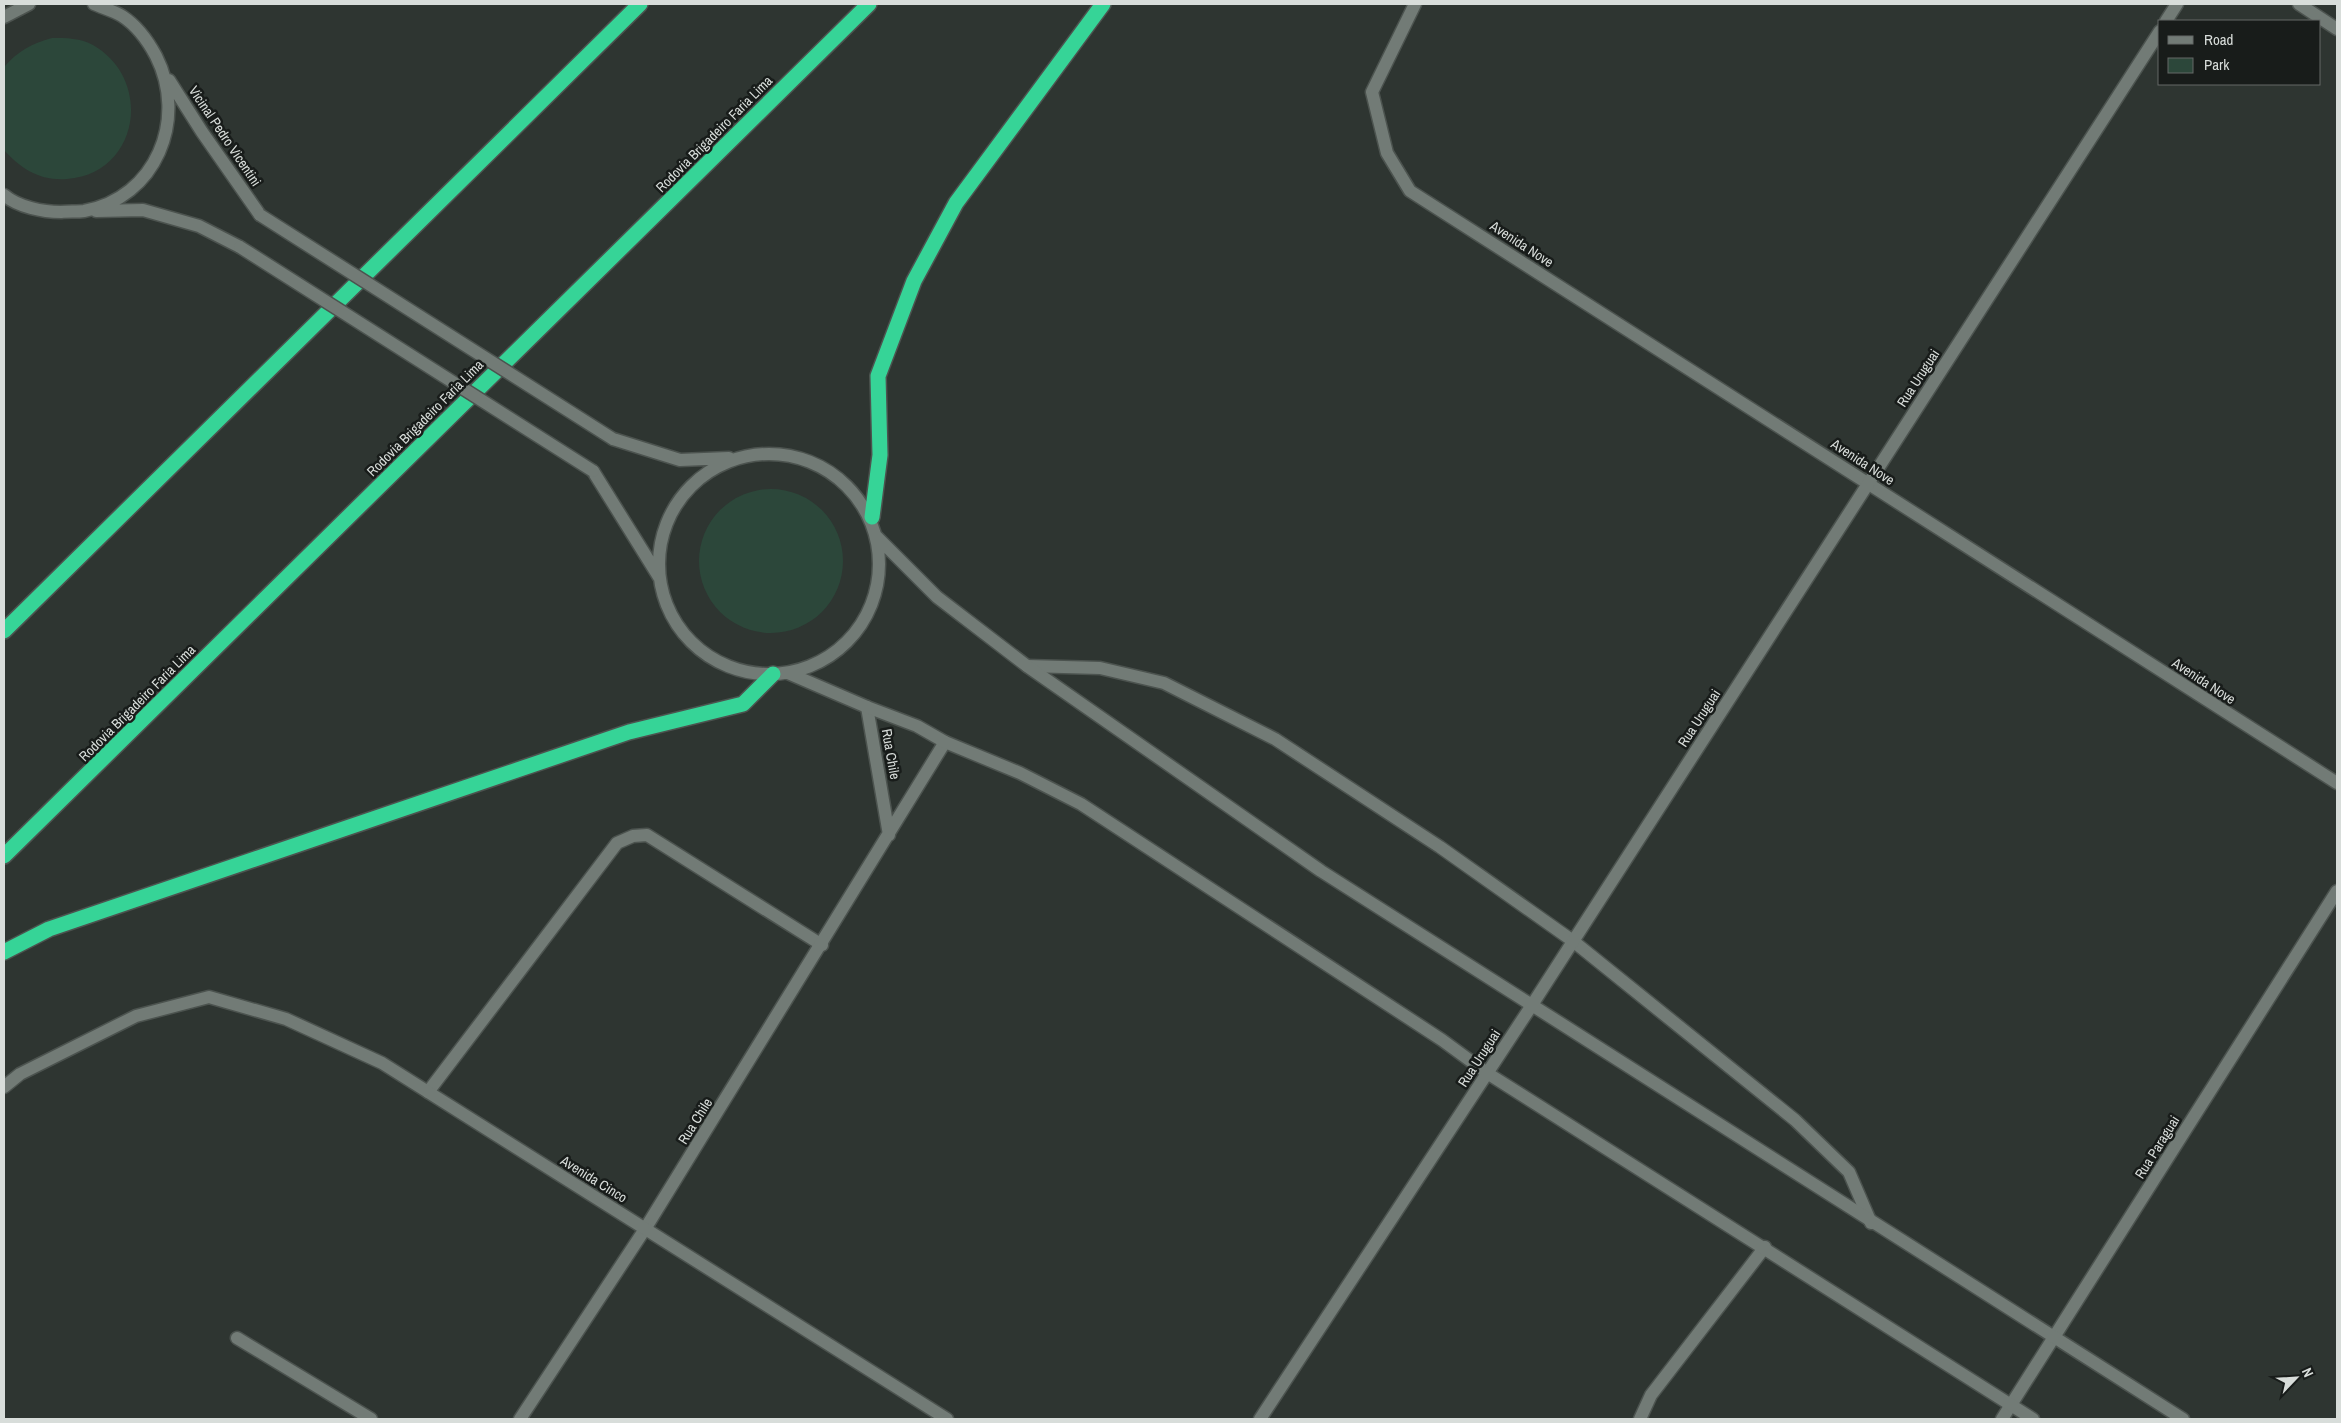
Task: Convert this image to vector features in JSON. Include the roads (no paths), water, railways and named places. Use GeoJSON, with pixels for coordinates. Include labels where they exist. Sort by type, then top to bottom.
{"type":"FeatureCollection","features":[{"type":"Feature","properties":{"kind":"highway"},"geometry":{"type":"LineString","coordinates":[[4,631],[640,4]]}},
{"type":"Feature","properties":{"kind":"highway","name":"Rodovia Brigadeiro Faria Lima"},"geometry":{"type":"LineString","coordinates":[[4,856],[869,4]]}},
{"type":"Feature","properties":{"kind":"highway"},"geometry":{"type":"LineString","coordinates":[[872,517],[880,455],[878,376],[914,281],[956,203],[1103,4]]}},
{"type":"Feature","properties":{"kind":"highway"},"geometry":{"type":"LineString","coordinates":[[4,952],[49,929],[620,735],[743,704],[781,674]]}},
{"type":"Feature","properties":{"kind":"street"},"geometry":{"type":"LineString","coordinates":[[4,17],[29,4]]}},
{"type":"Feature","properties":{"kind":"street"},"geometry":{"type":"LineString","coordinates":[[84,211],[111,202],[136,185],[155,162],[166,134],[170,104],[165,74],[148,42],[122,16],[94,4]]}},
{"type":"Feature","properties":{"kind":"street","name":"Avenida Nove"},"geometry":{"type":"LineString","coordinates":[[1415,4],[1372,92],[1387,153],[1410,191],[2337,783]]}},
{"type":"Feature","properties":{"kind":"street"},"geometry":{"type":"LineString","coordinates":[[2167,20],[2177,4]]}},
{"type":"Feature","properties":{"kind":"street"},"geometry":{"type":"LineString","coordinates":[[2299,4],[2337,28]]}},
{"type":"Feature","properties":{"kind":"street","name":"Rua Uruguai"},"geometry":{"type":"LineString","coordinates":[[1260,1419],[1532,1005],[2158,34]]}},
{"type":"Feature","properties":{"kind":"street","name":"Vicinal Pedro Vicentini"},"geometry":{"type":"LineString","coordinates":[[165,74],[202,132],[260,215],[613,438],[680,460],[736,458]]}},
{"type":"Feature","properties":{"kind":"street"},"geometry":{"type":"LineString","coordinates":[[4,195],[9,199],[45,212],[143,210],[199,226],[240,247],[593,471],[660,578]]}},
{"type":"Feature","properties":{"kind":"street"},"geometry":{"type":"LineString","coordinates":[[781,674],[822,661],[851,638],[871,608],[880,572],[872,517],[841,480],[809,460],[773,453],[736,458],[708,470],[681,498],[669,518],[660,548],[660,578],[669,610],[686,637],[711,657],[741,671],[781,674],[917,726],[945,742],[1020,774],[1081,804],[1442,1040],[1487,1073],[1765,1247],[2032,1419]]}},
{"type":"Feature","properties":{"kind":"street"},"geometry":{"type":"LineString","coordinates":[[876,536],[937,597],[1027,666],[1321,871],[1871,1223],[2182,1419]]}},
{"type":"Feature","properties":{"kind":"street"},"geometry":{"type":"LineString","coordinates":[[1027,666],[1100,668],[1164,683],[1274,739],[1440,847],[1573,941],[1802,1126],[1849,1172],[1871,1223]]}},
{"type":"Feature","properties":{"kind":"street","name":"Rua Chile"},"geometry":{"type":"LineString","coordinates":[[867,708],[889,834]]}},
{"type":"Feature","properties":{"kind":"street","name":"Rua Chile"},"geometry":{"type":"LineString","coordinates":[[520,1419],[645,1229],[945,742]]}},
{"type":"Feature","properties":{"kind":"street"},"geometry":{"type":"LineString","coordinates":[[428,1092],[617,844],[633,836],[647,835],[822,944]]}},
{"type":"Feature","properties":{"kind":"street","name":"Rua Paraguai"},"geometry":{"type":"LineString","coordinates":[[2002,1419],[2337,891]]}},
{"type":"Feature","properties":{"kind":"street","name":"Avenida Cinco"},"geometry":{"type":"LineString","coordinates":[[4,1087],[20,1074],[136,1016],[209,997],[286,1019],[382,1063],[948,1419]]}},
{"type":"Feature","properties":{"kind":"street"},"geometry":{"type":"LineString","coordinates":[[1640,1419],[1650,1395],[1765,1247]]}},
{"type":"Feature","properties":{"kind":"street"},"geometry":{"type":"LineString","coordinates":[[237,1338],[371,1419]]}}]}
